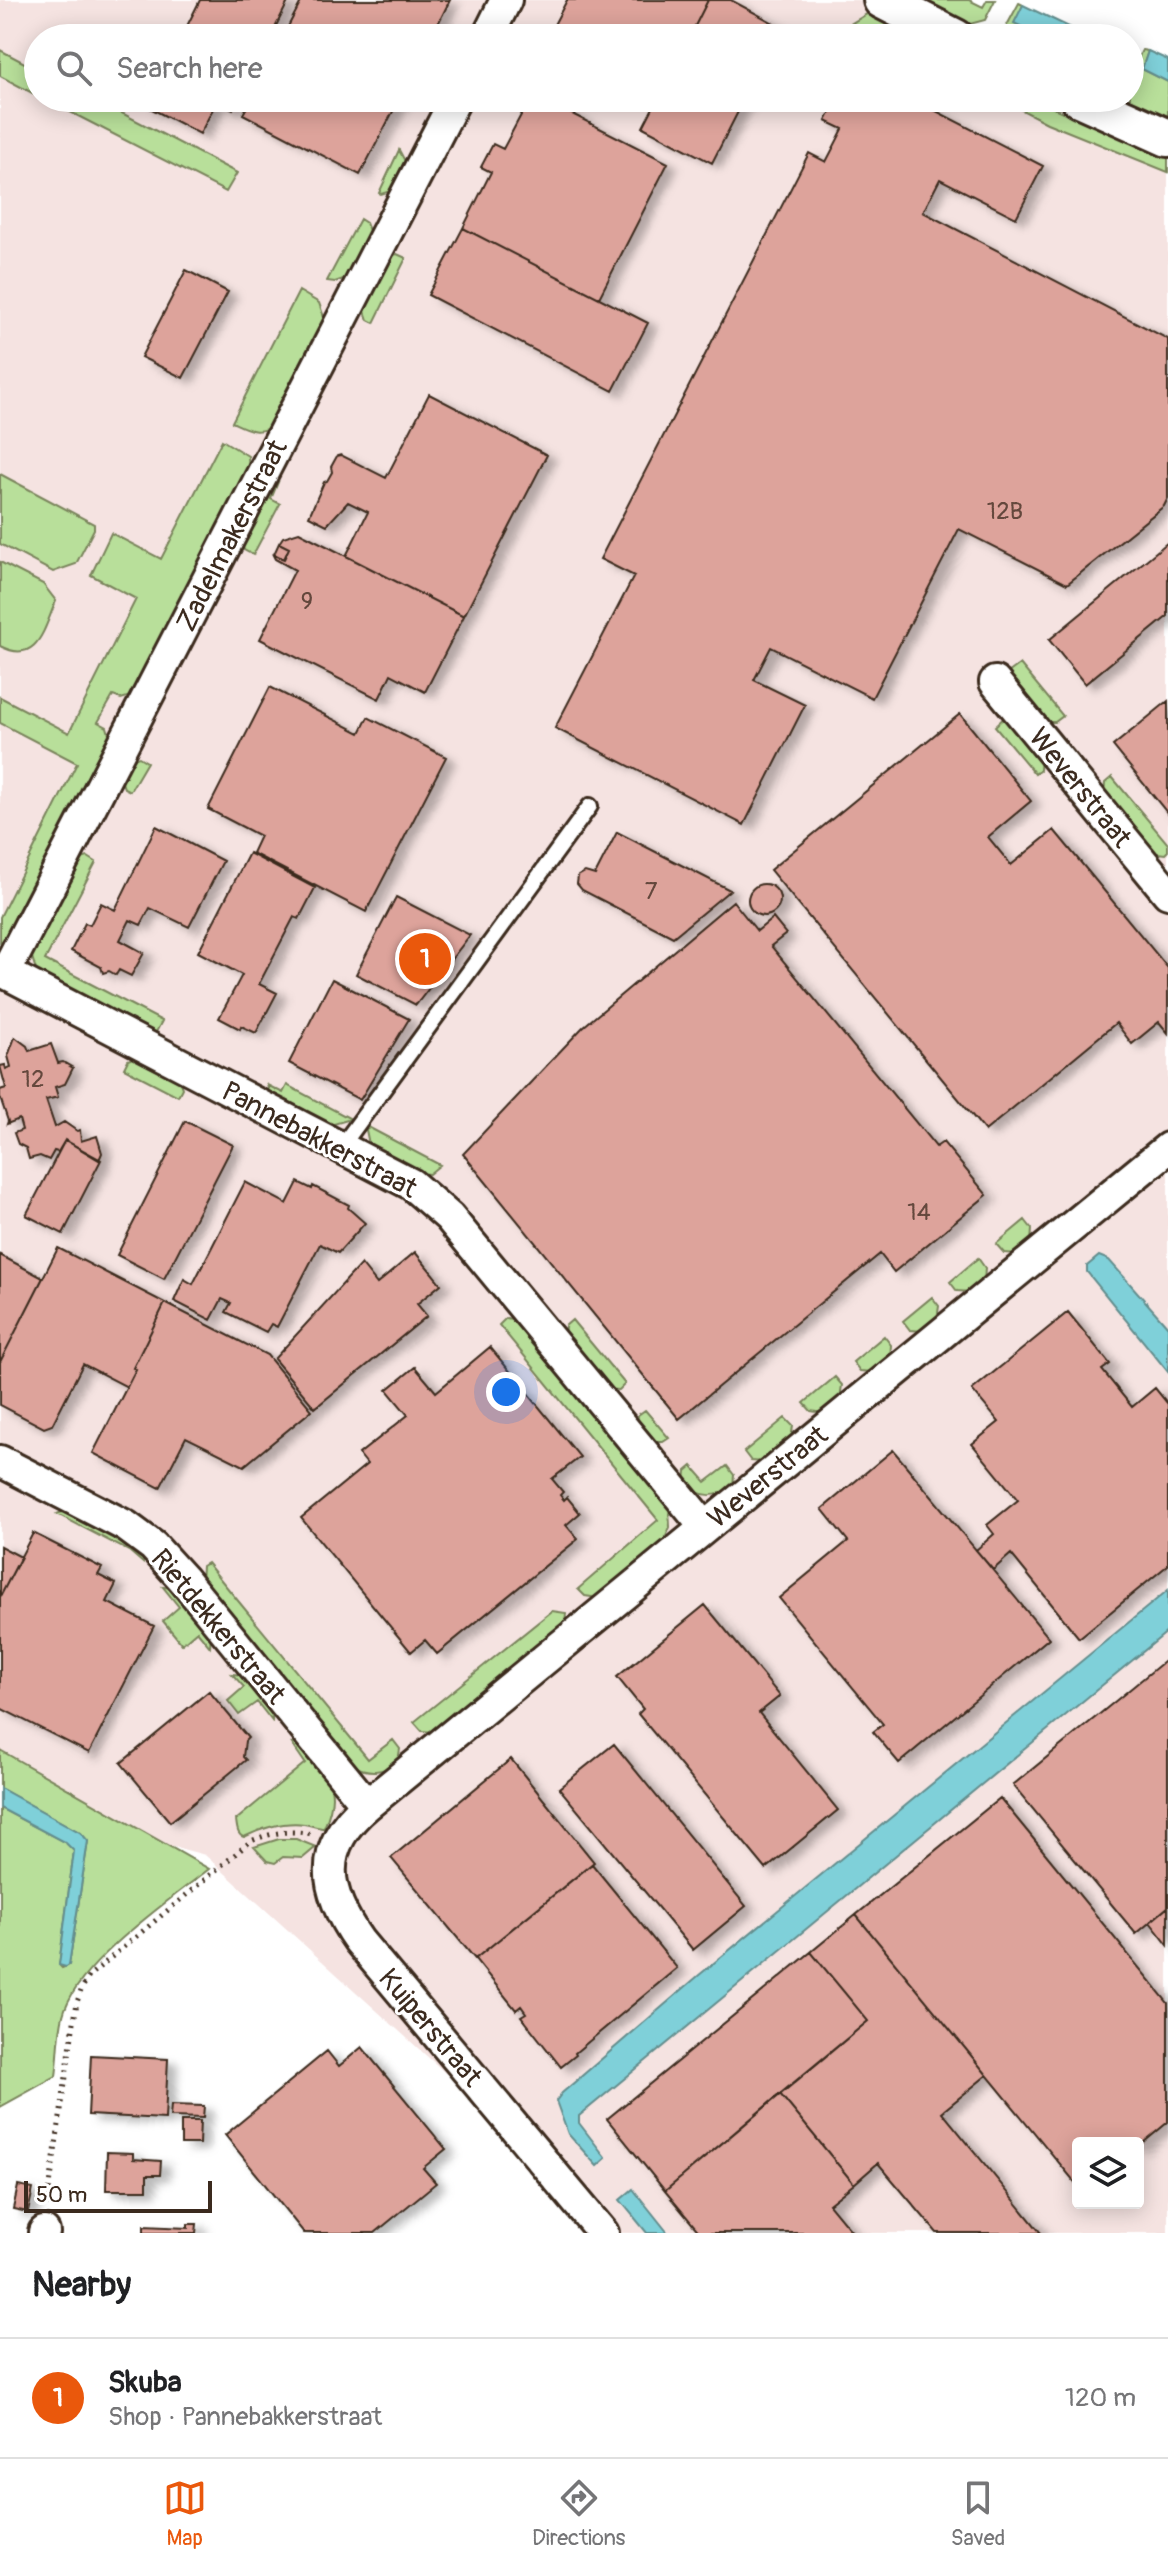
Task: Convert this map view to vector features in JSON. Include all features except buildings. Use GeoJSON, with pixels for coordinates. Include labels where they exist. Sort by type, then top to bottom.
{"type":"FeatureCollection","features":[{"type":"Feature","properties":{"kind":"street"},"geometry":{"type":"LineString","coordinates":[[494,24],[506,0]]}},
{"type":"Feature","properties":{"kind":"street"},"geometry":{"type":"LineString","coordinates":[[882,0],[929,24]]}},
{"type":"Feature","properties":{"kind":"street","name":"Zadelmakerstraat"},"geometry":{"type":"LineString","coordinates":[[3,972],[449,112]]}},
{"type":"Feature","properties":{"kind":"street"},"geometry":{"type":"LineString","coordinates":[[1110,112],[1168,138]]}},
{"type":"Feature","properties":{"kind":"street","name":"Weverstraat"},"geometry":{"type":"LineString","coordinates":[[995,682],[1168,893]]}},
{"type":"Feature","properties":{"kind":"street","name":"Pannebakkerstraat"},"geometry":{"type":"LineString","coordinates":[[3,972],[411,1184],[449,1217],[705,1527]]}},
{"type":"Feature","properties":{"kind":"street","name":"Weverstraat"},"geometry":{"type":"LineString","coordinates":[[367,1805],[1168,1148]]}},
{"type":"Feature","properties":{"kind":"street","name":"Rietdekkerstraat"},"geometry":{"type":"LineString","coordinates":[[0,1461],[126,1526],[153,1546],[367,1805]]}},
{"type":"Feature","properties":{"kind":"street"},"geometry":{"type":"LineString","coordinates":[[337,1840],[352,1818],[367,1805]]}},
{"type":"Feature","properties":{"kind":"street","name":"Kuiperstraat"},"geometry":{"type":"LineString","coordinates":[[337,1840],[330,1865],[333,1895],[342,1916],[359,1941],[603,2233]]}},
{"type":"Feature","properties":{"kind":"lane"},"geometry":{"type":"LineString","coordinates":[[341,1147],[590,806]]}},
{"type":"Feature","properties":{"kind":"path"},"geometry":{"type":"LineString","coordinates":[[44,2233],[77,2002],[90,1975],[251,1841],[269,1833],[288,1830],[337,1840]]}},
{"type":"Feature","properties":{"kind":"shaded area"},"geometry":{"type":"Polygon","coordinates":[[[0,0],[899,0],[947,24],[24,24],[24,112],[1104,112],[1168,152],[1168,2233],[622,2233],[205,1855],[0,1800],[0,0]]]}},
{"type":"Feature","properties":{"kind":"green space"},"geometry":{"type":"Polygon","coordinates":[[[924,0],[969,0],[983,7],[987,0],[995,0],[985,20],[970,24],[924,0]]]}},
{"type":"Feature","properties":{"kind":"green space"},"geometry":{"type":"Polygon","coordinates":[[[1019,3],[1023,5],[1017,24],[1008,24],[1019,3]]]}},
{"type":"Feature","properties":{"kind":"green space"},"geometry":{"type":"Polygon","coordinates":[[[867,14],[887,24],[854,24],[867,14]]]}},
{"type":"Feature","properties":{"kind":"green space"},"geometry":{"type":"Polygon","coordinates":[[[0,50],[24,63],[24,89],[0,76],[0,50]]]}},
{"type":"Feature","properties":{"kind":"green space"},"geometry":{"type":"Polygon","coordinates":[[[1144,70],[1168,82],[1168,117],[1144,108],[1144,70]]]}},
{"type":"Feature","properties":{"kind":"green space"},"geometry":{"type":"Polygon","coordinates":[[[70,112],[120,112],[237,173],[226,192],[70,112]]]}},
{"type":"Feature","properties":{"kind":"green space"},"geometry":{"type":"Polygon","coordinates":[[[1026,112],[1063,112],[1168,158],[1168,172],[1026,112]]]}},
{"type":"Feature","properties":{"kind":"green space"},"geometry":{"type":"Polygon","coordinates":[[[399,150],[407,165],[394,190],[381,194],[379,193],[399,150]]]}},
{"type":"Feature","properties":{"kind":"green space"},"geometry":{"type":"Polygon","coordinates":[[[360,219],[366,223],[371,236],[349,277],[335,282],[327,281],[360,219]]]}},
{"type":"Feature","properties":{"kind":"green space"},"geometry":{"type":"Polygon","coordinates":[[[397,254],[406,258],[374,323],[368,320],[362,302],[385,258],[397,254]]]}},
{"type":"Feature","properties":{"kind":"green space"},"geometry":{"type":"Polygon","coordinates":[[[299,291],[319,303],[326,323],[273,425],[257,431],[232,422],[299,291]]]}},
{"type":"Feature","properties":{"kind":"green space"},"geometry":{"type":"Polygon","coordinates":[[[222,440],[248,456],[249,472],[134,695],[121,699],[113,696],[98,722],[107,727],[111,740],[10,935],[0,942],[0,917],[77,763],[0,723],[0,697],[69,733],[136,599],[91,575],[111,533],[161,559],[222,440]]]}},
{"type":"Feature","properties":{"kind":"green space"},"geometry":{"type":"Polygon","coordinates":[[[0,474],[94,524],[76,564],[53,572],[0,544],[0,474]]]}},
{"type":"Feature","properties":{"kind":"green space"},"geometry":{"type":"Polygon","coordinates":[[[278,482],[271,499],[280,504],[253,555],[244,550],[240,538],[268,485],[278,482]]]}},
{"type":"Feature","properties":{"kind":"green space"},"geometry":{"type":"Polygon","coordinates":[[[0,562],[43,584],[56,601],[38,641],[23,651],[0,646],[0,562]]]}},
{"type":"Feature","properties":{"kind":"green space"},"geometry":{"type":"Polygon","coordinates":[[[1020,664],[1063,716],[1055,722],[1042,722],[1004,676],[1020,664]]]}},
{"type":"Feature","properties":{"kind":"green space"},"geometry":{"type":"Polygon","coordinates":[[[1006,716],[1041,756],[1040,770],[1035,774],[995,726],[1006,716]]]}},
{"type":"Feature","properties":{"kind":"green space"},"geometry":{"type":"Polygon","coordinates":[[[139,757],[147,762],[130,791],[124,788],[119,774],[126,761],[139,757]]]}},
{"type":"Feature","properties":{"kind":"green space"},"geometry":{"type":"Polygon","coordinates":[[[1112,777],[1168,844],[1165,854],[1150,852],[1104,797],[1105,783],[1112,777]]]}},
{"type":"Feature","properties":{"kind":"green space"},"geometry":{"type":"Polygon","coordinates":[[[88,857],[96,862],[45,960],[162,1021],[154,1036],[41,977],[36,970],[31,954],[75,861],[88,857]]]}},
{"type":"Feature","properties":{"kind":"green space"},"geometry":{"type":"Polygon","coordinates":[[[139,1055],[177,1075],[182,1088],[178,1096],[124,1068],[128,1060],[139,1055]]]}},
{"type":"Feature","properties":{"kind":"green space"},"geometry":{"type":"Polygon","coordinates":[[[267,1085],[283,1093],[287,1085],[351,1119],[327,1126],[271,1097],[267,1085]]]}},
{"type":"Feature","properties":{"kind":"green space"},"geometry":{"type":"Polygon","coordinates":[[[368,1127],[440,1165],[429,1174],[414,1172],[370,1149],[368,1127]]]}},
{"type":"Feature","properties":{"kind":"green space"},"geometry":{"type":"Polygon","coordinates":[[[1025,1220],[1032,1229],[1031,1243],[1017,1254],[1004,1253],[996,1244],[1025,1220]]]}},
{"type":"Feature","properties":{"kind":"green space"},"geometry":{"type":"Polygon","coordinates":[[[978,1258],[985,1268],[984,1282],[971,1292],[957,1291],[950,1282],[978,1258]]]}},
{"type":"Feature","properties":{"kind":"green space"},"geometry":{"type":"Polygon","coordinates":[[[932,1297],[939,1306],[937,1320],[924,1331],[910,1330],[903,1321],[932,1297]]]}},
{"type":"Feature","properties":{"kind":"green space"},"geometry":{"type":"Polygon","coordinates":[[[506,1318],[518,1320],[669,1507],[670,1527],[663,1544],[598,1598],[585,1596],[578,1589],[658,1520],[499,1325],[506,1318]]]}},
{"type":"Feature","properties":{"kind":"green space"},"geometry":{"type":"Polygon","coordinates":[[[572,1320],[625,1384],[619,1390],[605,1389],[564,1338],[565,1326],[572,1320]]]}},
{"type":"Feature","properties":{"kind":"green space"},"geometry":{"type":"Polygon","coordinates":[[[884,1336],[891,1345],[890,1358],[873,1372],[860,1371],[853,1362],[884,1336]]]}},
{"type":"Feature","properties":{"kind":"green space"},"geometry":{"type":"Polygon","coordinates":[[[835,1377],[842,1385],[840,1399],[824,1413],[811,1411],[804,1403],[835,1377]]]}},
{"type":"Feature","properties":{"kind":"green space"},"geometry":{"type":"Polygon","coordinates":[[[645,1410],[669,1438],[663,1442],[649,1442],[637,1428],[638,1415],[645,1410]]]}},
{"type":"Feature","properties":{"kind":"green space"},"geometry":{"type":"Polygon","coordinates":[[[785,1418],[793,1426],[791,1440],[764,1462],[751,1461],[744,1452],[785,1418]]]}},
{"type":"Feature","properties":{"kind":"green space"},"geometry":{"type":"Polygon","coordinates":[[[692,1466],[706,1482],[727,1466],[734,1475],[733,1487],[715,1495],[697,1492],[685,1484],[686,1471],[692,1466]]]}},
{"type":"Feature","properties":{"kind":"green space"},"geometry":{"type":"Polygon","coordinates":[[[70,1509],[143,1553],[143,1563],[129,1551],[57,1514],[70,1509]]]}},
{"type":"Feature","properties":{"kind":"green space"},"geometry":{"type":"Polygon","coordinates":[[[207,1563],[368,1759],[393,1740],[400,1749],[398,1762],[375,1771],[352,1765],[201,1581],[202,1566],[207,1563]]]}},
{"type":"Feature","properties":{"kind":"green space"},"geometry":{"type":"Polygon","coordinates":[[[163,1587],[175,1588],[211,1633],[210,1647],[197,1631],[182,1644],[163,1621],[179,1607],[163,1587]]]}},
{"type":"Feature","properties":{"kind":"green space"},"geometry":{"type":"Polygon","coordinates":[[[552,1611],[566,1613],[565,1624],[434,1732],[422,1731],[414,1722],[552,1611]]]}},
{"type":"Feature","properties":{"kind":"green space"},"geometry":{"type":"Polygon","coordinates":[[[232,1674],[246,1675],[273,1708],[272,1721],[257,1702],[239,1715],[228,1701],[244,1687],[232,1674]]]}},
{"type":"Feature","properties":{"kind":"green space"},"geometry":{"type":"Polygon","coordinates":[[[292,1744],[302,1745],[330,1783],[332,1802],[324,1828],[281,1824],[242,1836],[236,1820],[305,1763],[292,1744]]]}},
{"type":"Feature","properties":{"kind":"green space"},"geometry":{"type":"Polygon","coordinates":[[[0,1750],[209,1869],[128,1933],[89,1971],[65,2009],[56,2076],[0,2107],[0,1808],[66,1843],[74,1851],[59,1965],[62,1968],[69,1965],[88,1841],[81,1833],[0,1788],[0,1750]]]}},
{"type":"Feature","properties":{"kind":"green space"},"geometry":{"type":"Polygon","coordinates":[[[279,1839],[296,1839],[316,1847],[303,1858],[283,1857],[275,1863],[267,1861],[254,1847],[279,1839]]]}},
{"type":"Feature","properties":{"kind":"water"},"geometry":{"type":"Polygon","coordinates":[[[1023,5],[1063,24],[1016,24],[1023,5]]]}},
{"type":"Feature","properties":{"kind":"water"},"geometry":{"type":"Polygon","coordinates":[[[1148,51],[1168,60],[1168,82],[1144,70],[1148,51]]]}},
{"type":"Feature","properties":{"kind":"water"},"geometry":{"type":"Polygon","coordinates":[[[1099,1256],[1109,1260],[1168,1327],[1168,1372],[1087,1272],[1087,1266],[1099,1256]]]}},
{"type":"Feature","properties":{"kind":"water"},"geometry":{"type":"Polygon","coordinates":[[[1168,1590],[1168,1631],[579,2116],[579,2123],[606,2158],[597,2166],[568,2134],[556,2101],[562,2093],[698,1976],[1168,1590]]]}},
{"type":"Feature","properties":{"kind":"water"},"geometry":{"type":"Polygon","coordinates":[[[0,1788],[81,1833],[88,1841],[69,1965],[66,1967],[59,1965],[74,1851],[66,1843],[0,1808],[0,1788]]]}},
{"type":"Feature","properties":{"kind":"water"},"geometry":{"type":"Polygon","coordinates":[[[633,2189],[668,2233],[647,2233],[620,2200],[633,2189]]]}},
{"type":"Feature","properties":{"kind":"place","name":"Skuba"},"geometry":{"type":"Point","coordinates":[425,959]}}]}
